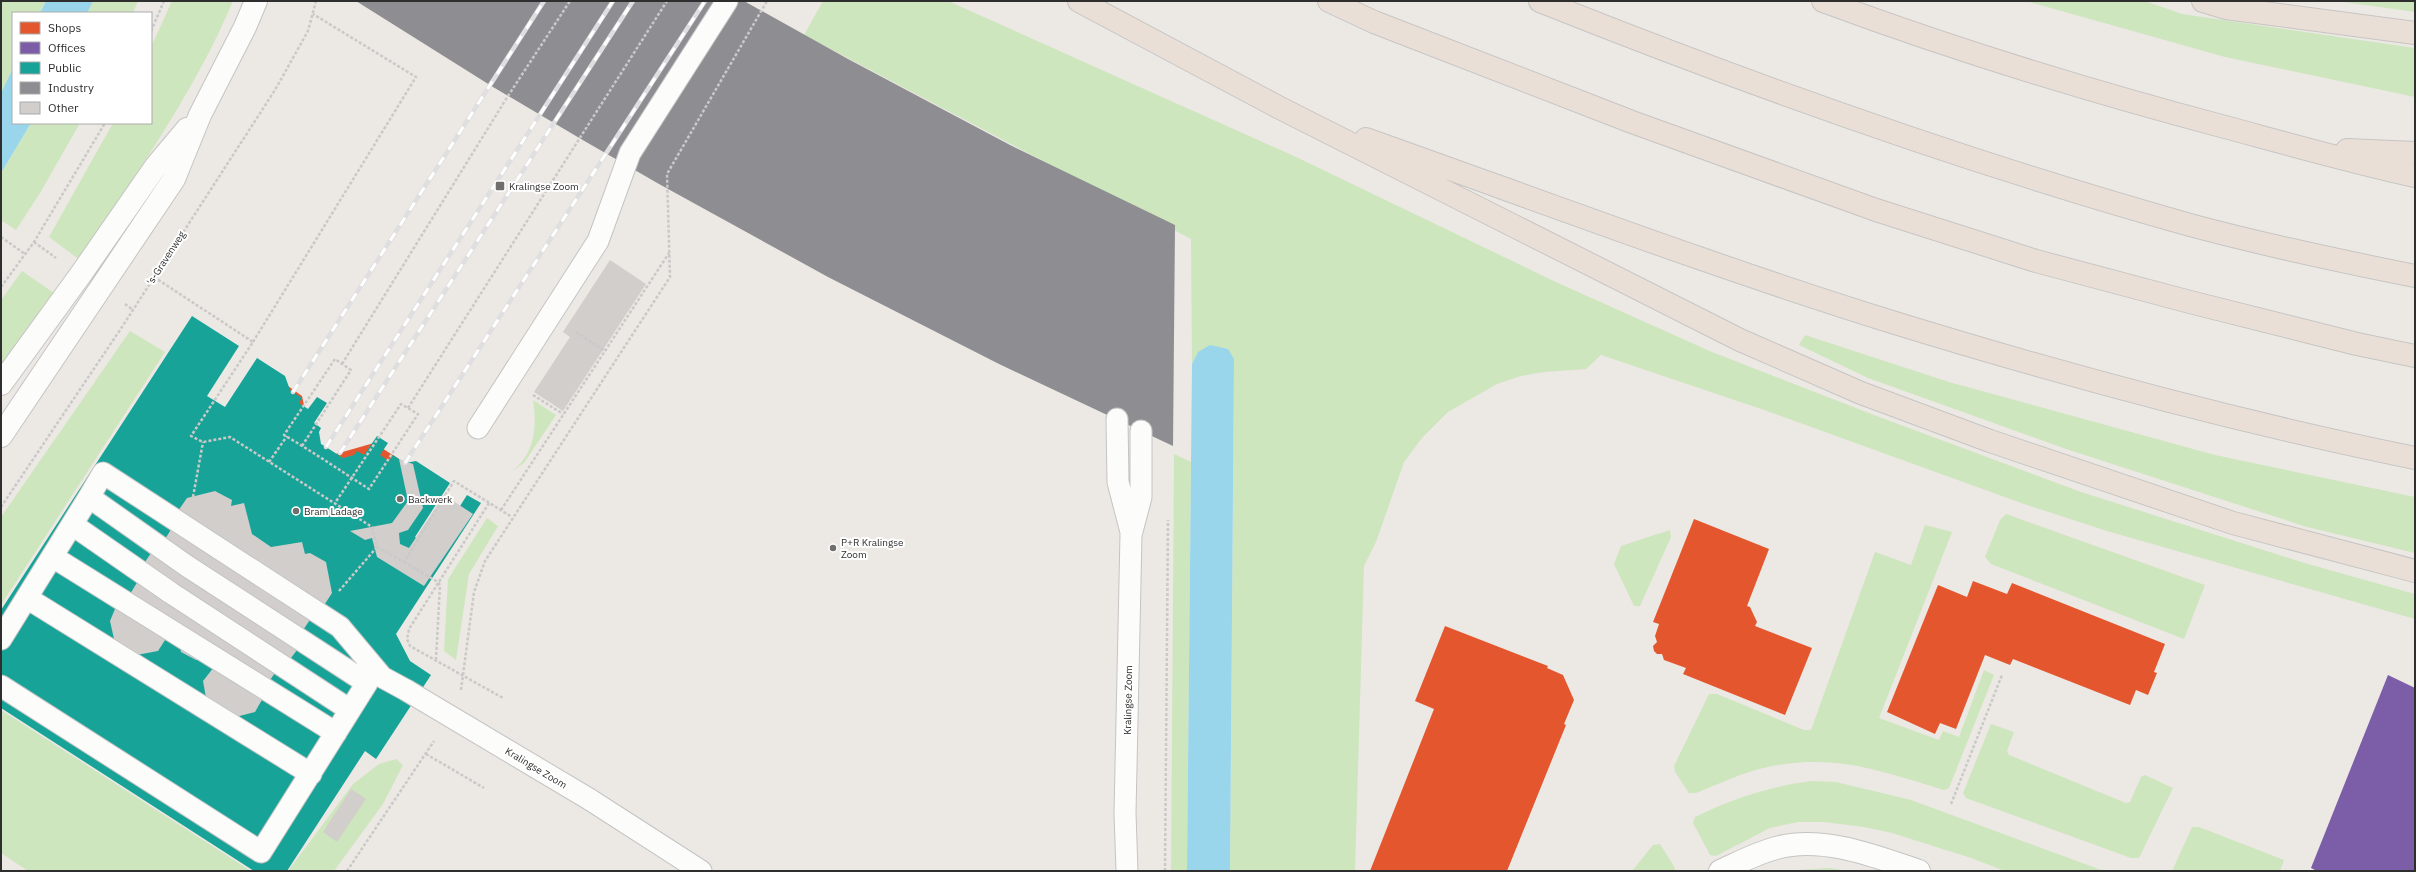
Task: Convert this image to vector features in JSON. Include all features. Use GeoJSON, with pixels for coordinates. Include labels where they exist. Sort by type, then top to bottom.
{"type":"FeatureCollection","features":[{"type":"Feature","properties":{"kind":"highway"},"geometry":{"type":"LineString","coordinates":[[1079,1],[1280,108],[1740,340],[1861,393],[1997,443],[2219,518],[2415,571]]}},
{"type":"Feature","properties":{"kind":"highway"},"geometry":{"type":"LineString","coordinates":[[1329,1],[1374,22],[1632,122],[1876,210],[2059,267],[2342,340],[2415,356]]}},
{"type":"Feature","properties":{"kind":"highway"},"geometry":{"type":"LineString","coordinates":[[1540,1],[1665,51],[1917,142],[2191,225],[2415,276]]}},
{"type":"Feature","properties":{"kind":"highway"},"geometry":{"type":"LineString","coordinates":[[1822,1],[1894,28],[2013,67],[2123,100],[2415,176]]}},
{"type":"Feature","properties":{"kind":"highway"},"geometry":{"type":"LineString","coordinates":[[2203,1],[2226,8],[2415,33]]}},
{"type":"Feature","properties":{"kind":"highway"},"geometry":{"type":"LineString","coordinates":[[1280,108],[1735,269],[1890,321],[2042,367],[2211,413],[2415,458]]}},
{"type":"Feature","properties":{"kind":"highway"},"geometry":{"type":"LineString","coordinates":[[2304,148],[2415,153]]}},
{"type":"Feature","properties":{"kind":"street"},"geometry":{"type":"LineString","coordinates":[[1,436],[174,179],[200,115],[256,1]]}},
{"type":"Feature","properties":{"kind":"street"},"geometry":{"type":"LineString","coordinates":[[1,384],[81,274],[156,166],[200,115]]}},
{"type":"Feature","properties":{"kind":"street"},"geometry":{"type":"LineString","coordinates":[[1720,871],[1777,848],[1798,844],[1853,850],[1919,871]]}},
{"type":"Feature","properties":{"kind":"lane"},"geometry":{"type":"LineString","coordinates":[[478,428],[598,241],[630,153],[727,1]]}},
{"type":"Feature","properties":{"kind":"lane"},"geometry":{"type":"LineString","coordinates":[[1117,419],[1118,482],[1131,535]]}},
{"type":"Feature","properties":{"kind":"lane"},"geometry":{"type":"LineString","coordinates":[[1131,535],[1141,497],[1141,431]]}},
{"type":"Feature","properties":{"kind":"lane"},"geometry":{"type":"LineString","coordinates":[[1,639],[73,525],[103,473],[340,627],[375,680],[350,710],[261,852],[1,686]]}},
{"type":"Feature","properties":{"kind":"lane","name":"Kralingse Zoom"},"geometry":{"type":"LineString","coordinates":[[90,497],[187,566],[375,680],[406,690],[589,799],[701,871]]}},
{"type":"Feature","properties":{"kind":"lane"},"geometry":{"type":"LineString","coordinates":[[73,525],[171,593],[350,710]]}},
{"type":"Feature","properties":{"kind":"lane","name":"Kralingse Zoom"},"geometry":{"type":"LineString","coordinates":[[1124,869],[1131,535]]}},
{"type":"Feature","properties":{"kind":"lane"},"geometry":{"type":"LineString","coordinates":[[53,557],[336,733]]}},
{"type":"Feature","properties":{"kind":"lane"},"geometry":{"type":"LineString","coordinates":[[27,598],[311,774]]}},
{"type":"Feature","properties":{"kind":"path"},"geometry":{"type":"LineString","coordinates":[[152,29],[164,1]]}},
{"type":"Feature","properties":{"kind":"path","name":"'s-Gravenweg"},"geometry":{"type":"LineString","coordinates":[[1,507],[154,277],[297,54],[308,31],[316,1]]}},
{"type":"Feature","properties":{"kind":"path"},"geometry":{"type":"LineString","coordinates":[[342,364],[508,96],[570,1]]}},
{"type":"Feature","properties":{"kind":"path"},"geometry":{"type":"LineString","coordinates":[[408,408],[667,1]]}},
{"type":"Feature","properties":{"kind":"path"},"geometry":{"type":"LineString","coordinates":[[459,697],[464,676],[474,592],[484,561],[670,277],[667,174],[768,1]]}},
{"type":"Feature","properties":{"kind":"path"},"geometry":{"type":"LineString","coordinates":[[313,14],[416,77],[253,342],[190,436],[203,442],[230,438],[372,527],[377,547],[438,582],[440,585],[436,659]]}},
{"type":"Feature","properties":{"kind":"path"},"geometry":{"type":"LineString","coordinates":[[1,287],[34,242],[103,124]]}},
{"type":"Feature","properties":{"kind":"path"},"geometry":{"type":"LineString","coordinates":[[1,237],[25,254]]}},
{"type":"Feature","properties":{"kind":"path"},"geometry":{"type":"LineString","coordinates":[[501,510],[669,252]]}},
{"type":"Feature","properties":{"kind":"path"},"geometry":{"type":"LineString","coordinates":[[154,277],[253,342]]}},
{"type":"Feature","properties":{"kind":"path"},"geometry":{"type":"LineString","coordinates":[[576,332],[605,351]]}},
{"type":"Feature","properties":{"kind":"path"},"geometry":{"type":"LineString","coordinates":[[302,446],[351,370],[335,359],[284,434],[302,446],[350,477],[368,489],[418,414],[401,404],[350,477],[335,503]]}},
{"type":"Feature","properties":{"kind":"path"},"geometry":{"type":"LineString","coordinates":[[269,462],[287,436]]}},
{"type":"Feature","properties":{"kind":"path"},"geometry":{"type":"LineString","coordinates":[[404,562],[454,481],[512,517]]}},
{"type":"Feature","properties":{"kind":"path"},"geometry":{"type":"LineString","coordinates":[[489,503],[407,634],[410,646],[436,659],[503,698]]}},
{"type":"Feature","properties":{"kind":"path"},"geometry":{"type":"LineString","coordinates":[[1165,871],[1168,516]]}},
{"type":"Feature","properties":{"kind":"path"},"geometry":{"type":"LineString","coordinates":[[1951,804],[2002,675]]}},
{"type":"Feature","properties":{"kind":"path"},"geometry":{"type":"LineString","coordinates":[[347,871],[438,735]]}},
{"type":"Feature","properties":{"kind":"path"},"geometry":{"type":"LineString","coordinates":[[426,754],[484,788]]}},
{"type":"Feature","properties":{"kind":"green space"},"geometry":{"type":"Polygon","coordinates":[[[1,1],[46,1],[40,12],[12,12],[12,70],[1,93],[1,1]]]}},
{"type":"Feature","properties":{"kind":"green space"},"geometry":{"type":"Polygon","coordinates":[[[93,1],[138,1],[133,12],[88,12],[93,1]]]}},
{"type":"Feature","properties":{"kind":"green space"},"geometry":{"type":"Polygon","coordinates":[[[172,1],[233,1],[182,102],[80,260],[49,237],[112,124],[152,124],[152,45],[172,1]]]}},
{"type":"Feature","properties":{"kind":"green space"},"geometry":{"type":"Polygon","coordinates":[[[823,1],[948,1],[1294,156],[1558,283],[1712,352],[1874,415],[2081,492],[2308,564],[2415,594],[2415,619],[2107,531],[2024,504],[1767,411],[1601,355],[1586,369],[1544,372],[1521,376],[1497,384],[1448,412],[1422,438],[1404,462],[1376,542],[1364,566],[1355,871],[1230,871],[1234,359],[1198,352],[1192,364],[1191,239],[804,35],[823,1]]]}},
{"type":"Feature","properties":{"kind":"green space"},"geometry":{"type":"Polygon","coordinates":[[[2026,1],[2145,1],[2182,14],[2415,48],[2415,97],[2225,57],[2026,1]]]}},
{"type":"Feature","properties":{"kind":"green space"},"geometry":{"type":"Polygon","coordinates":[[[2336,1],[2415,1],[2415,12],[2336,1]]]}},
{"type":"Feature","properties":{"kind":"green space"},"geometry":{"type":"Polygon","coordinates":[[[30,124],[79,124],[40,193],[16,230],[1,220],[1,173],[30,124]]]}},
{"type":"Feature","properties":{"kind":"green space"},"geometry":{"type":"Polygon","coordinates":[[[22,271],[54,293],[1,369],[1,300],[22,271]]]}},
{"type":"Feature","properties":{"kind":"green space"},"geometry":{"type":"Polygon","coordinates":[[[130,331],[165,352],[1,605],[1,517],[130,331]]]}},
{"type":"Feature","properties":{"kind":"green space"},"geometry":{"type":"Polygon","coordinates":[[[1805,335],[1949,382],[2215,455],[2415,497],[2415,553],[2307,527],[2066,449],[1868,378],[1799,345],[1805,335]]]}},
{"type":"Feature","properties":{"kind":"green space"},"geometry":{"type":"Polygon","coordinates":[[[533,400],[556,415],[524,463],[512,471],[526,457],[533,439],[535,420],[533,400]]]}},
{"type":"Feature","properties":{"kind":"green space"},"geometry":{"type":"Polygon","coordinates":[[[1174,454],[1191,462],[1187,871],[1171,871],[1174,454]]]}},
{"type":"Feature","properties":{"kind":"green space"},"geometry":{"type":"Polygon","coordinates":[[[2006,514],[2205,585],[2184,639],[1991,564],[1985,557],[2000,520],[2006,514]]]}},
{"type":"Feature","properties":{"kind":"green space"},"geometry":{"type":"Polygon","coordinates":[[[487,518],[498,526],[469,574],[456,660],[444,651],[448,579],[487,518]]]}},
{"type":"Feature","properties":{"kind":"green space"},"geometry":{"type":"Polygon","coordinates":[[[1925,525],[1952,532],[1879,718],[1939,740],[1943,731],[1959,737],[1984,670],[1994,675],[1949,788],[1944,790],[1899,776],[1857,766],[1814,762],[1792,763],[1759,769],[1696,793],[1689,793],[1675,772],[1674,766],[1709,694],[1717,694],[1804,730],[1811,730],[1875,552],[1911,565],[1925,525]]]}},
{"type":"Feature","properties":{"kind":"green space"},"geometry":{"type":"Polygon","coordinates":[[[1670,530],[1671,537],[1640,606],[1634,606],[1614,564],[1621,546],[1670,530]]]}},
{"type":"Feature","properties":{"kind":"green space"},"geometry":{"type":"Polygon","coordinates":[[[1,710],[251,871],[28,871],[1,853],[1,710]]]}},
{"type":"Feature","properties":{"kind":"green space"},"geometry":{"type":"Polygon","coordinates":[[[1991,724],[2014,732],[2007,751],[2009,755],[2126,803],[2130,802],[2141,777],[2145,775],[2173,788],[2139,858],[2131,858],[1966,798],[1963,793],[1991,724]]]}},
{"type":"Feature","properties":{"kind":"green space"},"geometry":{"type":"Polygon","coordinates":[[[396,759],[403,765],[383,804],[334,871],[288,871],[353,784],[379,764],[396,759]]]}},
{"type":"Feature","properties":{"kind":"green space"},"geometry":{"type":"Polygon","coordinates":[[[1812,781],[1836,782],[1911,800],[2104,871],[2005,871],[1971,858],[1892,833],[1864,827],[1823,822],[1798,822],[1770,828],[1716,856],[1710,855],[1693,823],[1695,817],[1737,799],[1781,786],[1812,781]]]}},
{"type":"Feature","properties":{"kind":"green space"},"geometry":{"type":"Polygon","coordinates":[[[2192,827],[2199,827],[2284,860],[2280,871],[2172,871],[2192,827]]]}},
{"type":"Feature","properties":{"kind":"green space"},"geometry":{"type":"Polygon","coordinates":[[[1660,844],[1675,868],[1675,871],[1632,871],[1653,845],[1660,844]]]}},
{"type":"Feature","properties":{"kind":"green space"},"geometry":{"type":"Polygon","coordinates":[[[1830,868],[1848,871],[1781,871],[1830,868]]]}},
{"type":"Feature","properties":{"kind":"water"},"geometry":{"type":"Polygon","coordinates":[[[46,1],[93,1],[88,12],[40,12],[46,1]]]}},
{"type":"Feature","properties":{"kind":"water"},"geometry":{"type":"Polygon","coordinates":[[[12,70],[12,124],[30,124],[1,173],[1,93],[12,70]]]}},
{"type":"Feature","properties":{"kind":"water"},"geometry":{"type":"Polygon","coordinates":[[[1210,345],[1228,349],[1234,359],[1230,871],[1187,871],[1192,364],[1198,352],[1210,345]]]}},
{"type":"Feature","properties":{"kind":"building: Shops"},"geometry":{"type":"Polygon","coordinates":[[[469,15],[480,22],[475,30],[480,33],[472,45],[467,42],[462,50],[451,43],[469,15]]]}},
{"type":"Feature","properties":{"kind":"building: Shops"},"geometry":{"type":"Polygon","coordinates":[[[281,381],[302,396],[312,441],[332,455],[374,443],[399,459],[408,501],[392,523],[347,531],[328,517],[315,540],[271,547],[252,534],[242,491],[257,469],[235,456],[224,413],[236,391],[281,381]]]}},
{"type":"Feature","properties":{"kind":"building: Shops"},"geometry":{"type":"Polygon","coordinates":[[[1694,519],[1769,549],[1747,606],[1750,607],[1757,622],[1755,626],[1812,648],[1785,715],[1683,674],[1686,668],[1664,660],[1662,654],[1657,654],[1654,651],[1653,646],[1657,642],[1655,636],[1659,624],[1653,622],[1694,519]]]}},
{"type":"Feature","properties":{"kind":"building: Shops"},"geometry":{"type":"Polygon","coordinates":[[[1973,581],[2007,594],[2012,583],[2165,644],[2154,672],[2157,673],[2148,695],[2136,690],[2130,705],[2013,659],[2010,665],[1985,655],[1956,729],[1940,723],[1935,734],[1887,712],[1938,585],[1967,597],[1973,581]]]}},
{"type":"Feature","properties":{"kind":"building: Shops"},"geometry":{"type":"Polygon","coordinates":[[[1445,626],[1548,666],[1547,668],[1563,675],[1574,700],[1564,724],[1566,725],[1507,871],[1370,871],[1434,709],[1415,701],[1445,626]]]}},
{"type":"Feature","properties":{"kind":"building: Offices"},"geometry":{"type":"Polygon","coordinates":[[[2388,675],[2415,688],[2415,871],[2317,871],[2311,868],[2388,675]]]}},
{"type":"Feature","properties":{"kind":"building: Public"},"geometry":{"type":"Polygon","coordinates":[[[192,316],[239,346],[207,396],[225,407],[257,358],[285,376],[290,390],[302,398],[299,403],[308,409],[317,397],[327,403],[314,423],[321,428],[319,432],[321,444],[343,458],[354,455],[357,451],[364,455],[377,436],[388,443],[380,455],[389,461],[393,455],[405,463],[416,461],[450,483],[415,537],[433,549],[467,495],[481,503],[396,634],[410,661],[431,675],[376,759],[365,751],[287,871],[254,871],[1,708],[1,610],[192,316]]]}},
{"type":"Feature","properties":{"kind":"building: Industry"},"geometry":{"type":"Polygon","coordinates":[[[356,1],[744,1],[848,59],[1010,145],[1175,225],[1173,446],[999,364],[828,277],[659,184],[581,139],[493,87],[356,1]]]}},
{"type":"Feature","properties":{"kind":"building: Other"},"geometry":{"type":"Polygon","coordinates":[[[610,260],[646,284],[563,411],[534,392],[570,337],[563,332],[610,260]]]}},
{"type":"Feature","properties":{"kind":"building: Other"},"geometry":{"type":"Polygon","coordinates":[[[399,459],[413,464],[423,508],[408,530],[399,533],[400,544],[409,548],[444,495],[473,514],[424,586],[377,557],[372,538],[365,540],[350,531],[392,523],[408,501],[399,459]]]}},
{"type":"Feature","properties":{"kind":"building: Other"},"geometry":{"type":"Polygon","coordinates":[[[215,491],[232,500],[231,506],[244,503],[252,534],[271,547],[302,542],[305,554],[310,553],[326,562],[332,593],[323,607],[318,608],[297,639],[300,646],[291,658],[283,661],[262,692],[263,698],[255,712],[224,720],[208,709],[203,681],[214,667],[211,657],[196,660],[181,652],[177,636],[167,637],[158,651],[131,656],[116,648],[110,621],[117,604],[124,604],[144,571],[143,565],[153,550],[159,549],[178,518],[178,511],[187,498],[215,491]]]}},
{"type":"Feature","properties":{"kind":"building: Other"},"geometry":{"type":"Polygon","coordinates":[[[351,789],[366,799],[337,842],[323,832],[351,789]]]}},
{"type":"Feature","properties":{"kind":"railway"},"geometry":{"type":"LineString","coordinates":[[293,392],[544,1]]}},
{"type":"Feature","properties":{"kind":"railway"},"geometry":{"type":"LineString","coordinates":[[326,447],[613,1]]}},
{"type":"Feature","properties":{"kind":"railway"},"geometry":{"type":"LineString","coordinates":[[340,453],[633,1]]}},
{"type":"Feature","properties":{"kind":"railway"},"geometry":{"type":"LineString","coordinates":[[405,463],[705,1]]}},
{"type":"Feature","properties":{"kind":"place","name":"Kralingse Zoom"},"geometry":{"type":"Point","coordinates":[500,186]}},
{"type":"Feature","properties":{"kind":"place","name":"Backwerk"},"geometry":{"type":"Point","coordinates":[400,499]}},
{"type":"Feature","properties":{"kind":"place","name":"Bram Ladage"},"geometry":{"type":"Point","coordinates":[296,511]}},
{"type":"Feature","properties":{"kind":"place","name":"P+R Kralingse Zoom"},"geometry":{"type":"Point","coordinates":[833,548]}}]}
